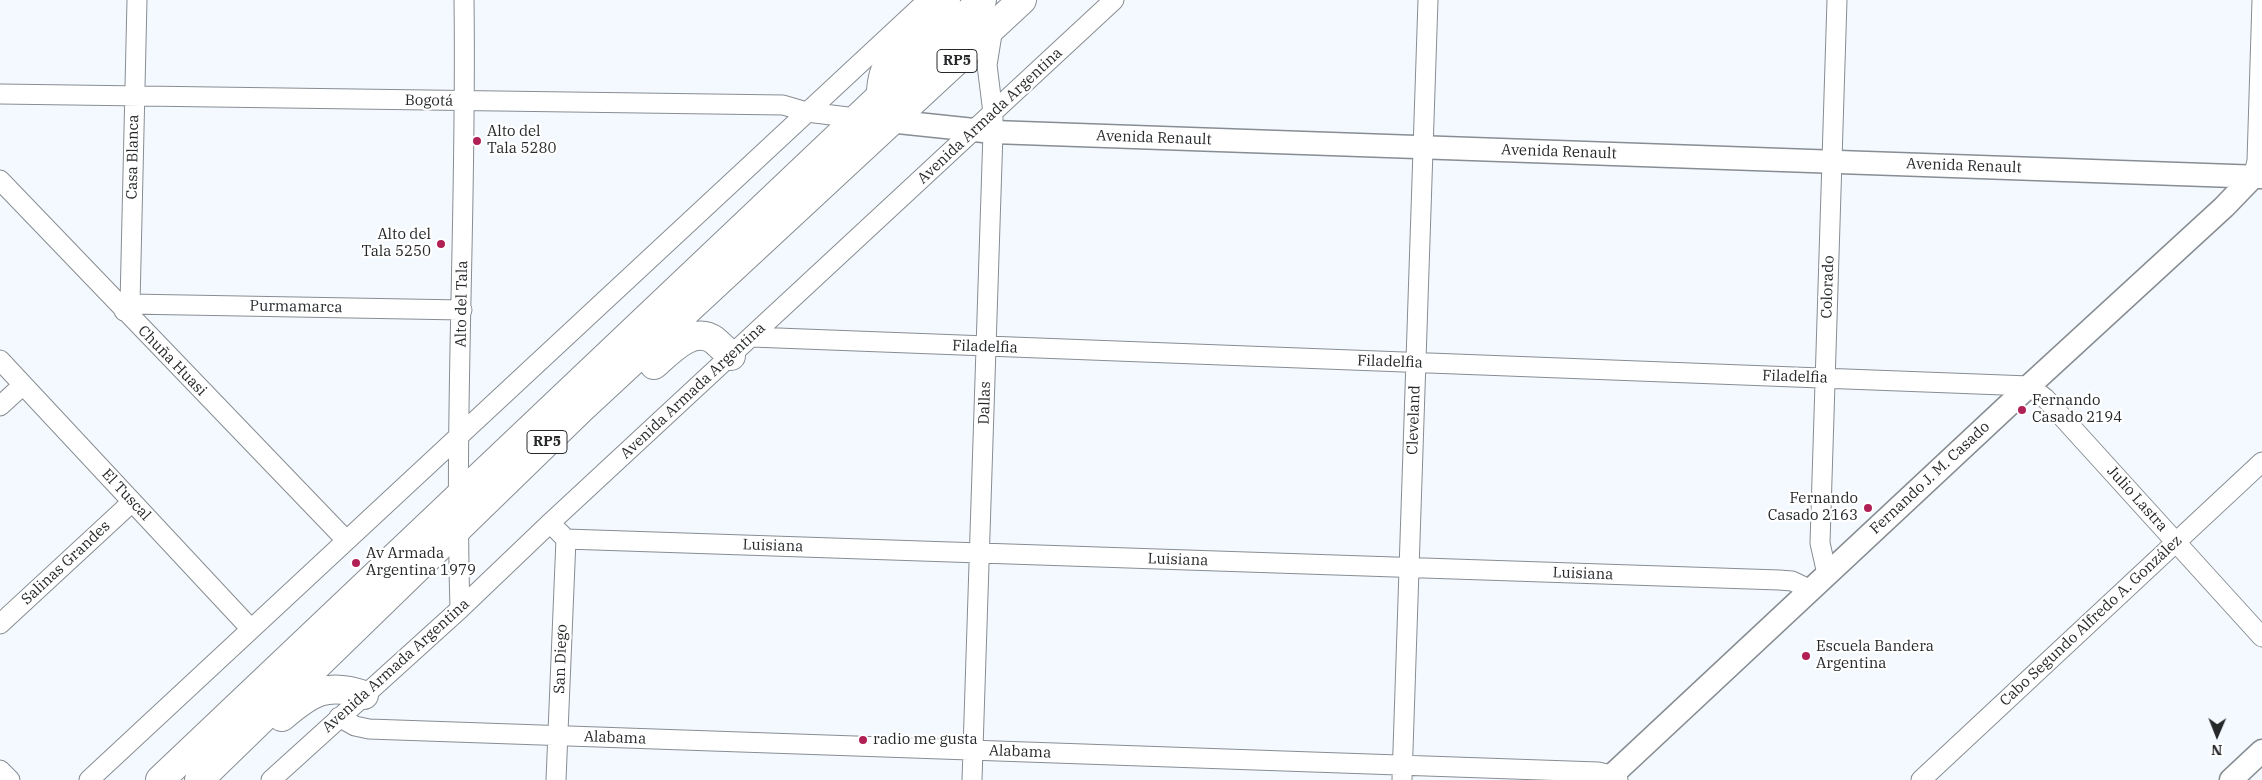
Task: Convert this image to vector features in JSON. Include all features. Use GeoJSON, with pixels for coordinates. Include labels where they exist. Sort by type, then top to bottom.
{"type":"FeatureCollection","features":[{"type":"Feature","properties":{"kind":"main road"},"geometry":{"type":"LineString","coordinates":[[881,94],[884,70],[894,51],[946,0]]}},
{"type":"Feature","properties":{"kind":"main road","name":"RP5"},"geometry":{"type":"LineString","coordinates":[[160,780],[982,0]]}},
{"type":"Feature","properties":{"kind":"main road","name":"RP5"},"geometry":{"type":"LineString","coordinates":[[204,775],[581,409],[1022,0]]}},
{"type":"Feature","properties":{"kind":"main road"},"geometry":{"type":"LineString","coordinates":[[581,409],[607,402],[684,340],[692,336],[713,339],[731,356]]}},
{"type":"Feature","properties":{"kind":"main road"},"geometry":{"type":"LineString","coordinates":[[204,775],[232,761],[292,709],[317,693],[333,688],[346,689],[364,695]]}},
{"type":"Feature","properties":{"kind":"street","name":"Casa Blanca"},"geometry":{"type":"LineString","coordinates":[[127,308],[137,0]]}},
{"type":"Feature","properties":{"kind":"street","name":"Alto del Tala"},"geometry":{"type":"LineString","coordinates":[[460,608],[458,530],[466,102],[464,0]]}},
{"type":"Feature","properties":{"kind":"street"},"geometry":{"type":"LineString","coordinates":[[89,780],[928,0]]}},
{"type":"Feature","properties":{"kind":"street","name":"Avenida Armada Argentina"},"geometry":{"type":"LineString","coordinates":[[271,780],[460,608],[731,356],[987,125],[1114,0]]}},
{"type":"Feature","properties":{"kind":"street","name":"Cleveland"},"geometry":{"type":"LineString","coordinates":[[1402,773],[1428,0]]}},
{"type":"Feature","properties":{"kind":"street","name":"Colorado"},"geometry":{"type":"LineString","coordinates":[[1827,574],[1820,543],[1837,0]]}},
{"type":"Feature","properties":{"kind":"street"},"geometry":{"type":"LineString","coordinates":[[2258,177],[2262,0]]}},
{"type":"Feature","properties":{"kind":"street","name":"Dallas"},"geometry":{"type":"LineString","coordinates":[[972,780],[986,347],[987,65],[993,28]]}},
{"type":"Feature","properties":{"kind":"street","name":"Bogotá"},"geometry":{"type":"LineString","coordinates":[[0,94],[783,106],[807,112],[856,118]]}},
{"type":"Feature","properties":{"kind":"street","name":"Avenida Renault"},"geometry":{"type":"LineString","coordinates":[[856,118],[1423,148],[2258,177]]}},
{"type":"Feature","properties":{"kind":"street","name":"Fernando J. M. Casado"},"geometry":{"type":"LineString","coordinates":[[1612,778],[2029,386],[2258,177]]}},
{"type":"Feature","properties":{"kind":"street","name":"Chuña Huasi"},"geometry":{"type":"LineString","coordinates":[[0,180],[127,308],[346,540]]}},
{"type":"Feature","properties":{"kind":"street","name":"Purmamarca"},"geometry":{"type":"LineString","coordinates":[[127,308],[462,310]]}},
{"type":"Feature","properties":{"kind":"street","name":"Filadelfia"},"geometry":{"type":"LineString","coordinates":[[752,338],[2029,386]]}},
{"type":"Feature","properties":{"kind":"street","name":"El Tuscal"},"geometry":{"type":"LineString","coordinates":[[0,360],[251,629]]}},
{"type":"Feature","properties":{"kind":"street"},"geometry":{"type":"LineString","coordinates":[[0,406],[24,386]]}},
{"type":"Feature","properties":{"kind":"street","name":"Julio Lastra"},"geometry":{"type":"LineString","coordinates":[[2029,386],[2045,398],[2262,637]]}},
{"type":"Feature","properties":{"kind":"street","name":"Cabo Segundo Alfredo A. González"},"geometry":{"type":"LineString","coordinates":[[1921,780],[2262,462]]}},
{"type":"Feature","properties":{"kind":"street","name":"Salinas Grandes"},"geometry":{"type":"LineString","coordinates":[[0,624],[132,502]]}},
{"type":"Feature","properties":{"kind":"street"},"geometry":{"type":"LineString","coordinates":[[550,523],[566,539]]}},
{"type":"Feature","properties":{"kind":"street","name":"Luisiana"},"geometry":{"type":"LineString","coordinates":[[566,539],[1779,580],[1792,581],[1811,590]]}},
{"type":"Feature","properties":{"kind":"street","name":"San Diego"},"geometry":{"type":"LineString","coordinates":[[556,780],[566,539]]}},
{"type":"Feature","properties":{"kind":"street","name":"Alabama"},"geometry":{"type":"LineString","coordinates":[[340,717],[355,726],[369,729],[974,750],[1402,773],[1598,772],[1612,778]]}},
{"type":"Feature","properties":{"kind":"street"},"geometry":{"type":"LineString","coordinates":[[2231,780],[2262,751]]}},
{"type":"Feature","properties":{"kind":"street"},"geometry":{"type":"LineString","coordinates":[[0,770],[10,780]]}},
{"type":"Feature","properties":{"kind":"place","name":"Alto del Tala 5280"},"geometry":{"type":"Point","coordinates":[477,141]}},
{"type":"Feature","properties":{"kind":"place","name":"Alto del Tala 5250"},"geometry":{"type":"Point","coordinates":[441,244]}},
{"type":"Feature","properties":{"kind":"place","name":"Fernando Casado 2194"},"geometry":{"type":"Point","coordinates":[2022,410]}},
{"type":"Feature","properties":{"kind":"place","name":"Fernando Casado 2163"},"geometry":{"type":"Point","coordinates":[1868,508]}},
{"type":"Feature","properties":{"kind":"place","name":"Av Armada Argentina 1979"},"geometry":{"type":"Point","coordinates":[356,563]}},
{"type":"Feature","properties":{"kind":"place","name":"Escuela Bandera Argentina"},"geometry":{"type":"Point","coordinates":[1806,656]}},
{"type":"Feature","properties":{"kind":"place","name":"radio me gusta"},"geometry":{"type":"Point","coordinates":[863,740]}}]}
